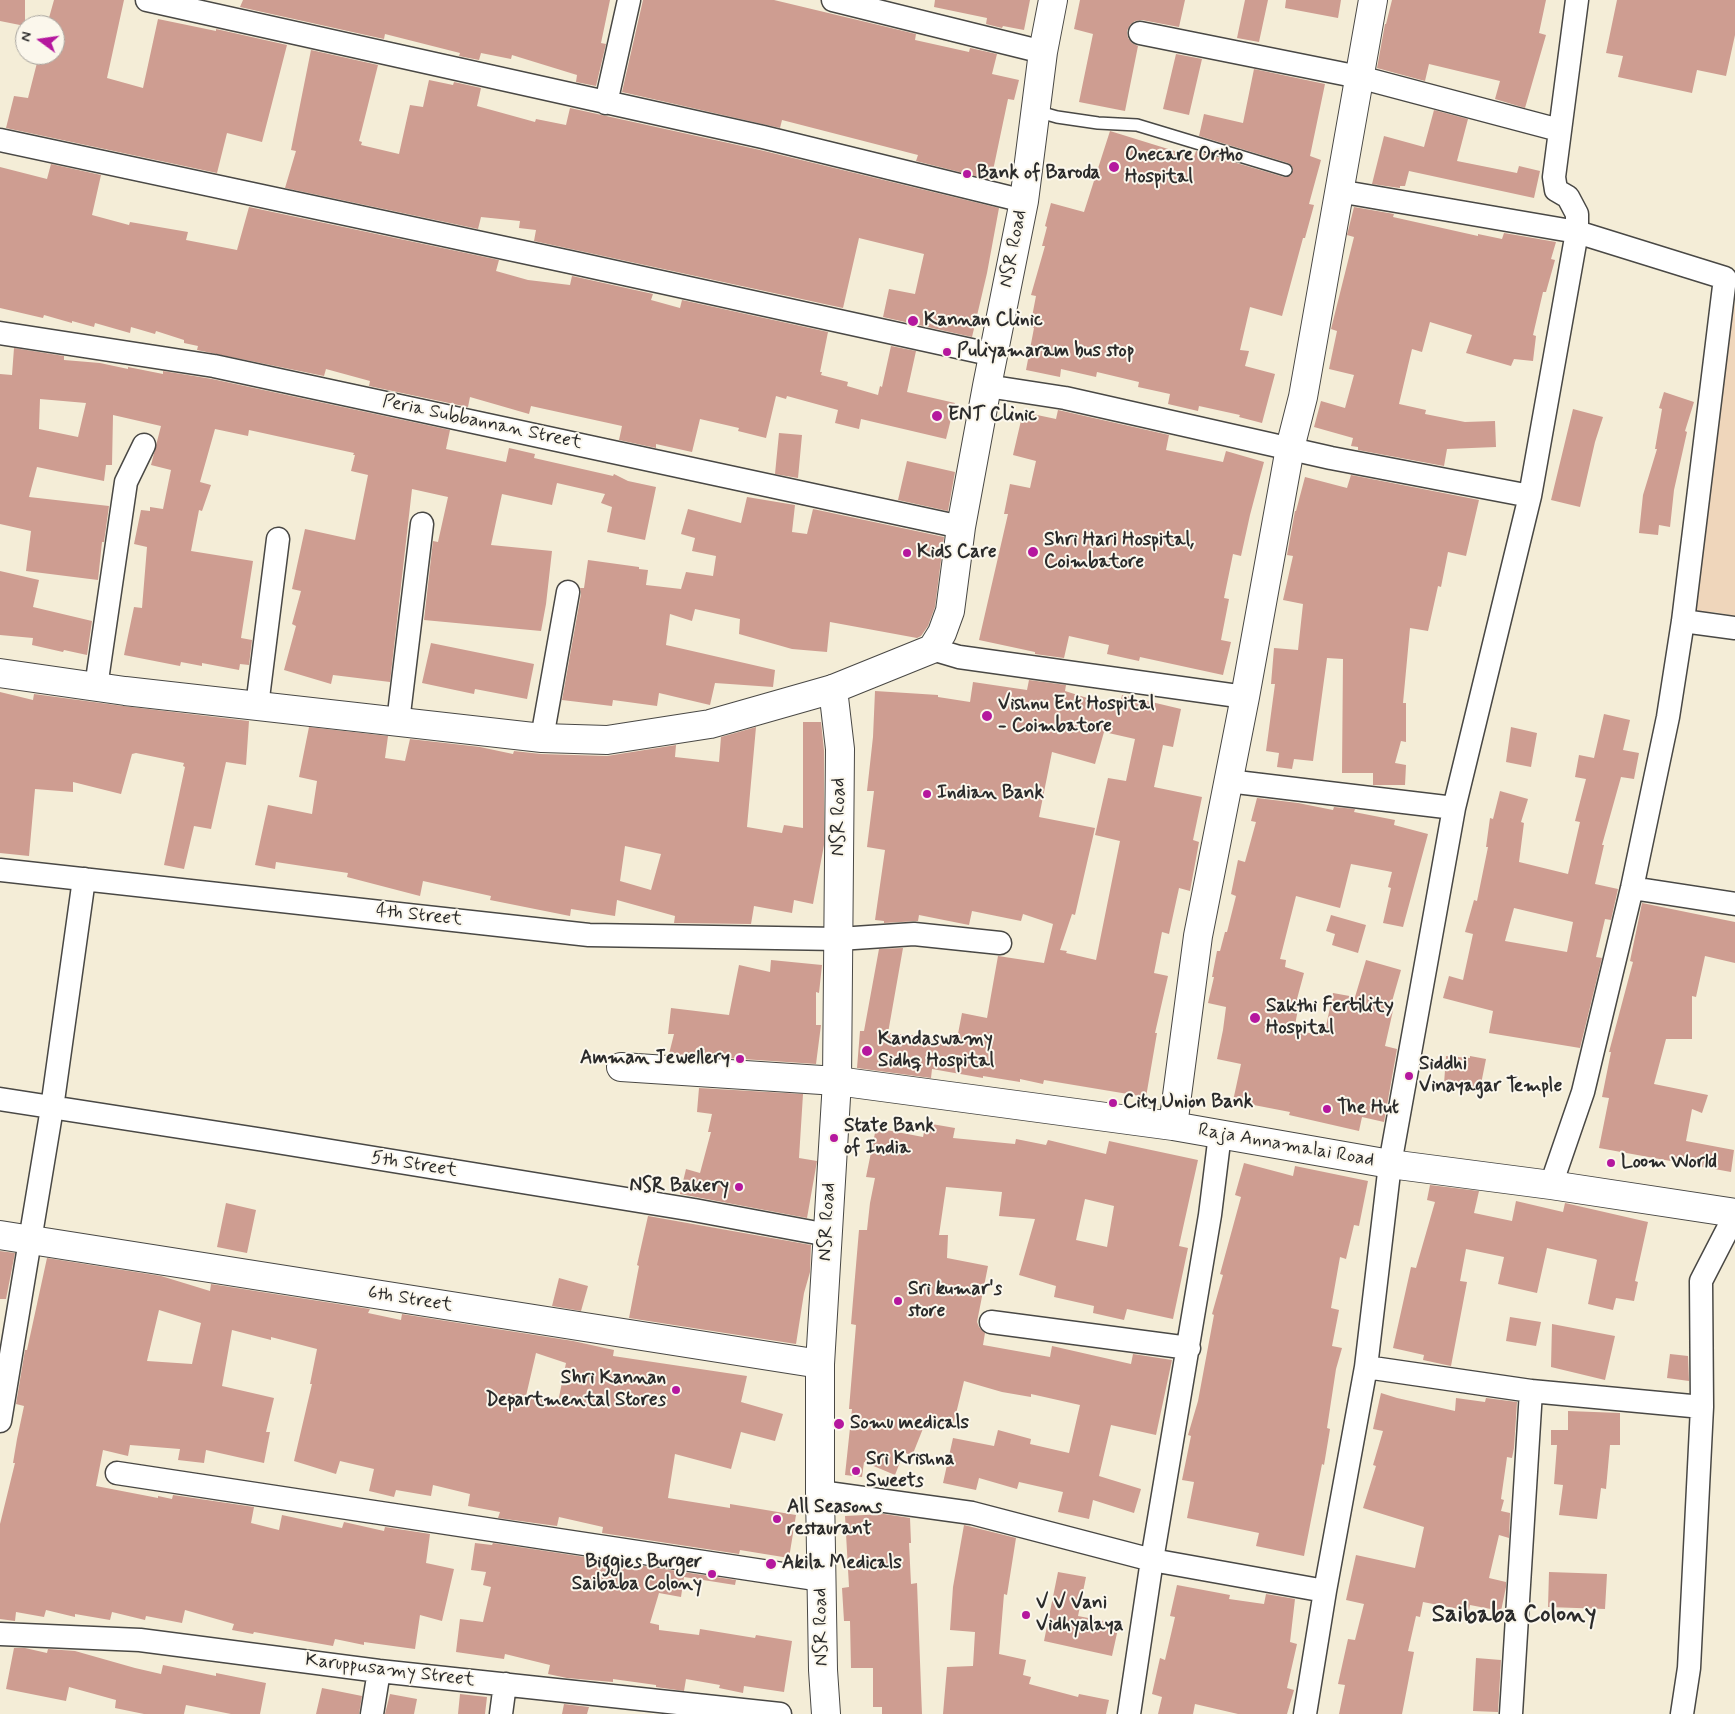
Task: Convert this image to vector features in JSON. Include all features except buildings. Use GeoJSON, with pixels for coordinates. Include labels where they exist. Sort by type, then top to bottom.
{"type":"FeatureCollection","features":[{"type":"Feature","properties":{"kind":"street"},"geometry":{"type":"LineString","coordinates":[[147,0],[763,137],[1024,201]]}},
{"type":"Feature","properties":{"kind":"street"},"geometry":{"type":"LineString","coordinates":[[606,103],[629,0]]}},
{"type":"Feature","properties":{"kind":"street"},"geometry":{"type":"LineString","coordinates":[[833,0],[1043,52]]}},
{"type":"Feature","properties":{"kind":"street","name":"NSR Road"},"geometry":{"type":"LineString","coordinates":[[932,649],[942,633],[950,611],[961,527],[1024,201],[1043,52],[1053,0]]}},
{"type":"Feature","properties":{"kind":"street"},"geometry":{"type":"LineString","coordinates":[[1173,1126],[1198,936],[1245,697],[1290,448],[1303,397],[1373,0]]}},
{"type":"Feature","properties":{"kind":"street"},"geometry":{"type":"LineString","coordinates":[[1306,1714],[1325,1592],[1366,1367],[1390,1164],[1454,808],[1530,496],[1577,232],[1577,214],[1568,197],[1556,190],[1554,177],[1577,0]]}},
{"type":"Feature","properties":{"kind":"street"},"geometry":{"type":"LineString","coordinates":[[1140,33],[1359,76],[1559,130]]}},
{"type":"Feature","properties":{"kind":"street"},"geometry":{"type":"LineString","coordinates":[[0,140],[541,255],[994,355]]}},
{"type":"Feature","properties":{"kind":"street"},"geometry":{"type":"LineString","coordinates":[[1338,191],[1577,232],[1726,278],[1683,621],[1668,717],[1632,888],[1583,1092],[1551,1185]]}},
{"type":"Feature","properties":{"kind":"street","name":"Peria Subbannan Street"},"geometry":{"type":"LineString","coordinates":[[0,333],[214,366],[961,527]]}},
{"type":"Feature","properties":{"kind":"street"},"geometry":{"type":"LineString","coordinates":[[987,386],[1065,398],[1331,458],[1530,496]]}},
{"type":"Feature","properties":{"kind":"street"},"geometry":{"type":"LineString","coordinates":[[96,687],[126,482],[144,445]]}},
{"type":"Feature","properties":{"kind":"street"},"geometry":{"type":"LineString","coordinates":[[398,722],[422,524]]}},
{"type":"Feature","properties":{"kind":"street"},"geometry":{"type":"LineString","coordinates":[[258,706],[278,539]]}},
{"type":"Feature","properties":{"kind":"street"},"geometry":{"type":"LineString","coordinates":[[542,738],[568,592]]}},
{"type":"Feature","properties":{"kind":"street"},"geometry":{"type":"LineString","coordinates":[[1683,621],[1735,628]]}},
{"type":"Feature","properties":{"kind":"street"},"geometry":{"type":"LineString","coordinates":[[0,673],[96,687],[542,738],[607,740],[710,724],[833,689],[932,649],[959,657],[1245,697]]}},
{"type":"Feature","properties":{"kind":"street","name":"NSR Road"},"geometry":{"type":"LineString","coordinates":[[826,1714],[823,1670],[820,1364],[837,1081],[840,749],[833,689]]}},
{"type":"Feature","properties":{"kind":"street"},"geometry":{"type":"LineString","coordinates":[[1228,781],[1454,808]]}},
{"type":"Feature","properties":{"kind":"street","name":"4th Street"},"geometry":{"type":"LineString","coordinates":[[0,870],[589,935],[839,939],[914,934],[1000,943]]}},
{"type":"Feature","properties":{"kind":"street"},"geometry":{"type":"LineString","coordinates":[[0,1420],[52,1108],[84,879]]}},
{"type":"Feature","properties":{"kind":"street"},"geometry":{"type":"LineString","coordinates":[[1632,888],[1735,904]]}},
{"type":"Feature","properties":{"kind":"street","name":"Raja Annamalai Road"},"geometry":{"type":"LineString","coordinates":[[621,1067],[837,1081],[1173,1126],[1390,1164],[1551,1185],[1735,1214]]}},
{"type":"Feature","properties":{"kind":"street","name":"5th Street"},"geometry":{"type":"LineString","coordinates":[[0,1100],[694,1210],[828,1235]]}},
{"type":"Feature","properties":{"kind":"street"},"geometry":{"type":"LineString","coordinates":[[1129,1714],[1152,1560],[1210,1215],[1220,1134]]}},
{"type":"Feature","properties":{"kind":"street"},"geometry":{"type":"LineString","coordinates":[[1682,1714],[1689,1668],[1702,1407],[1701,1280],[1735,1214]]}},
{"type":"Feature","properties":{"kind":"street","name":"6th Street"},"geometry":{"type":"LineString","coordinates":[[0,1235],[820,1364]]}},
{"type":"Feature","properties":{"kind":"street"},"geometry":{"type":"LineString","coordinates":[[991,1322],[1189,1348]]}},
{"type":"Feature","properties":{"kind":"street"},"geometry":{"type":"LineString","coordinates":[[1366,1367],[1531,1391],[1702,1407]]}},
{"type":"Feature","properties":{"kind":"street"},"geometry":{"type":"LineString","coordinates":[[1511,1714],[1531,1391]]}},
{"type":"Feature","properties":{"kind":"street"},"geometry":{"type":"LineString","coordinates":[[117,1473],[822,1580]]}},
{"type":"Feature","properties":{"kind":"street"},"geometry":{"type":"LineString","coordinates":[[820,1492],[972,1513],[1152,1560],[1325,1592]]}},
{"type":"Feature","properties":{"kind":"street","name":"Karuppusamy Street"},"geometry":{"type":"LineString","coordinates":[[0,1634],[140,1640],[380,1671],[780,1714]]}},
{"type":"Feature","properties":{"kind":"street"},"geometry":{"type":"LineString","coordinates":[[372,1714],[380,1671]]}},
{"type":"Feature","properties":{"kind":"street"},"geometry":{"type":"LineString","coordinates":[[501,1714],[505,1684]]}},
{"type":"Feature","properties":{"kind":"lane"},"geometry":{"type":"LineString","coordinates":[[1036,111],[1057,117],[1090,122],[1137,125],[1286,170]]}},
{"type":"Feature","properties":{"kind":"shaded area"},"geometry":{"type":"Polygon","coordinates":[[[1735,302],[1735,616],[1714,612],[1681,612],[1735,302]]]}},
{"type":"Feature","properties":{"kind":"place","name":"Onecare Ortho Hospital"},"geometry":{"type":"Point","coordinates":[1114,167]}},
{"type":"Feature","properties":{"kind":"place","name":"Bank of Baroda"},"geometry":{"type":"Point","coordinates":[967,174]}},
{"type":"Feature","properties":{"kind":"place","name":"Kannan Clinic"},"geometry":{"type":"Point","coordinates":[913,321]}},
{"type":"Feature","properties":{"kind":"place","name":"Puliyamaram bus stop"},"geometry":{"type":"Point","coordinates":[947,352]}},
{"type":"Feature","properties":{"kind":"place","name":"ENT Clinic"},"geometry":{"type":"Point","coordinates":[937,416]}},
{"type":"Feature","properties":{"kind":"place","name":"Shri Hari Hospital, Coimbatore"},"geometry":{"type":"Point","coordinates":[1033,552]}},
{"type":"Feature","properties":{"kind":"place","name":"Kids Care"},"geometry":{"type":"Point","coordinates":[907,553]}},
{"type":"Feature","properties":{"kind":"place","name":"Vishnu Ent Hospital - Coimbatore"},"geometry":{"type":"Point","coordinates":[987,716]}},
{"type":"Feature","properties":{"kind":"place","name":"Indian Bank"},"geometry":{"type":"Point","coordinates":[927,794]}},
{"type":"Feature","properties":{"kind":"place","name":"Sakthi Fertility Hospital"},"geometry":{"type":"Point","coordinates":[1255,1018]}},
{"type":"Feature","properties":{"kind":"place","name":"Kandaswamy Sidhq Hospital"},"geometry":{"type":"Point","coordinates":[867,1051]}},
{"type":"Feature","properties":{"kind":"place","name":"Amman Jewellery"},"geometry":{"type":"Point","coordinates":[740,1059]}},
{"type":"Feature","properties":{"kind":"place","name":"Siddhi Vinayagar Temple"},"geometry":{"type":"Point","coordinates":[1409,1076]}},
{"type":"Feature","properties":{"kind":"place","name":"City Union Bank"},"geometry":{"type":"Point","coordinates":[1113,1103]}},
{"type":"Feature","properties":{"kind":"place","name":"The Hut"},"geometry":{"type":"Point","coordinates":[1327,1109]}},
{"type":"Feature","properties":{"kind":"place","name":"State Bank of India"},"geometry":{"type":"Point","coordinates":[834,1138]}},
{"type":"Feature","properties":{"kind":"place","name":"Loom World"},"geometry":{"type":"Point","coordinates":[1611,1163]}},
{"type":"Feature","properties":{"kind":"place","name":"NSR Bakery"},"geometry":{"type":"Point","coordinates":[739,1187]}},
{"type":"Feature","properties":{"kind":"place","name":"Sri kumar's store"},"geometry":{"type":"Point","coordinates":[898,1301]}},
{"type":"Feature","properties":{"kind":"place","name":"Shri Kannan Departmental Stores"},"geometry":{"type":"Point","coordinates":[676,1390]}},
{"type":"Feature","properties":{"kind":"place","name":"Somu medicals"},"geometry":{"type":"Point","coordinates":[839,1424]}},
{"type":"Feature","properties":{"kind":"place","name":"Sri Krishna Sweets"},"geometry":{"type":"Point","coordinates":[856,1471]}},
{"type":"Feature","properties":{"kind":"place","name":"All Seasons restaurant"},"geometry":{"type":"Point","coordinates":[777,1519]}},
{"type":"Feature","properties":{"kind":"place","name":"Akila Medicals"},"geometry":{"type":"Point","coordinates":[771,1564]}},
{"type":"Feature","properties":{"kind":"place","name":"Biggies Burger Saibaba Colony"},"geometry":{"type":"Point","coordinates":[712,1574]}},
{"type":"Feature","properties":{"kind":"place","name":"V V Vani Vidhyalaya"},"geometry":{"type":"Point","coordinates":[1026,1615]}},
{"type":"Feature","properties":{"kind":"district","name":"Saibaba Colony"},"geometry":{"type":"Point","coordinates":[1514,1616]}}]}
